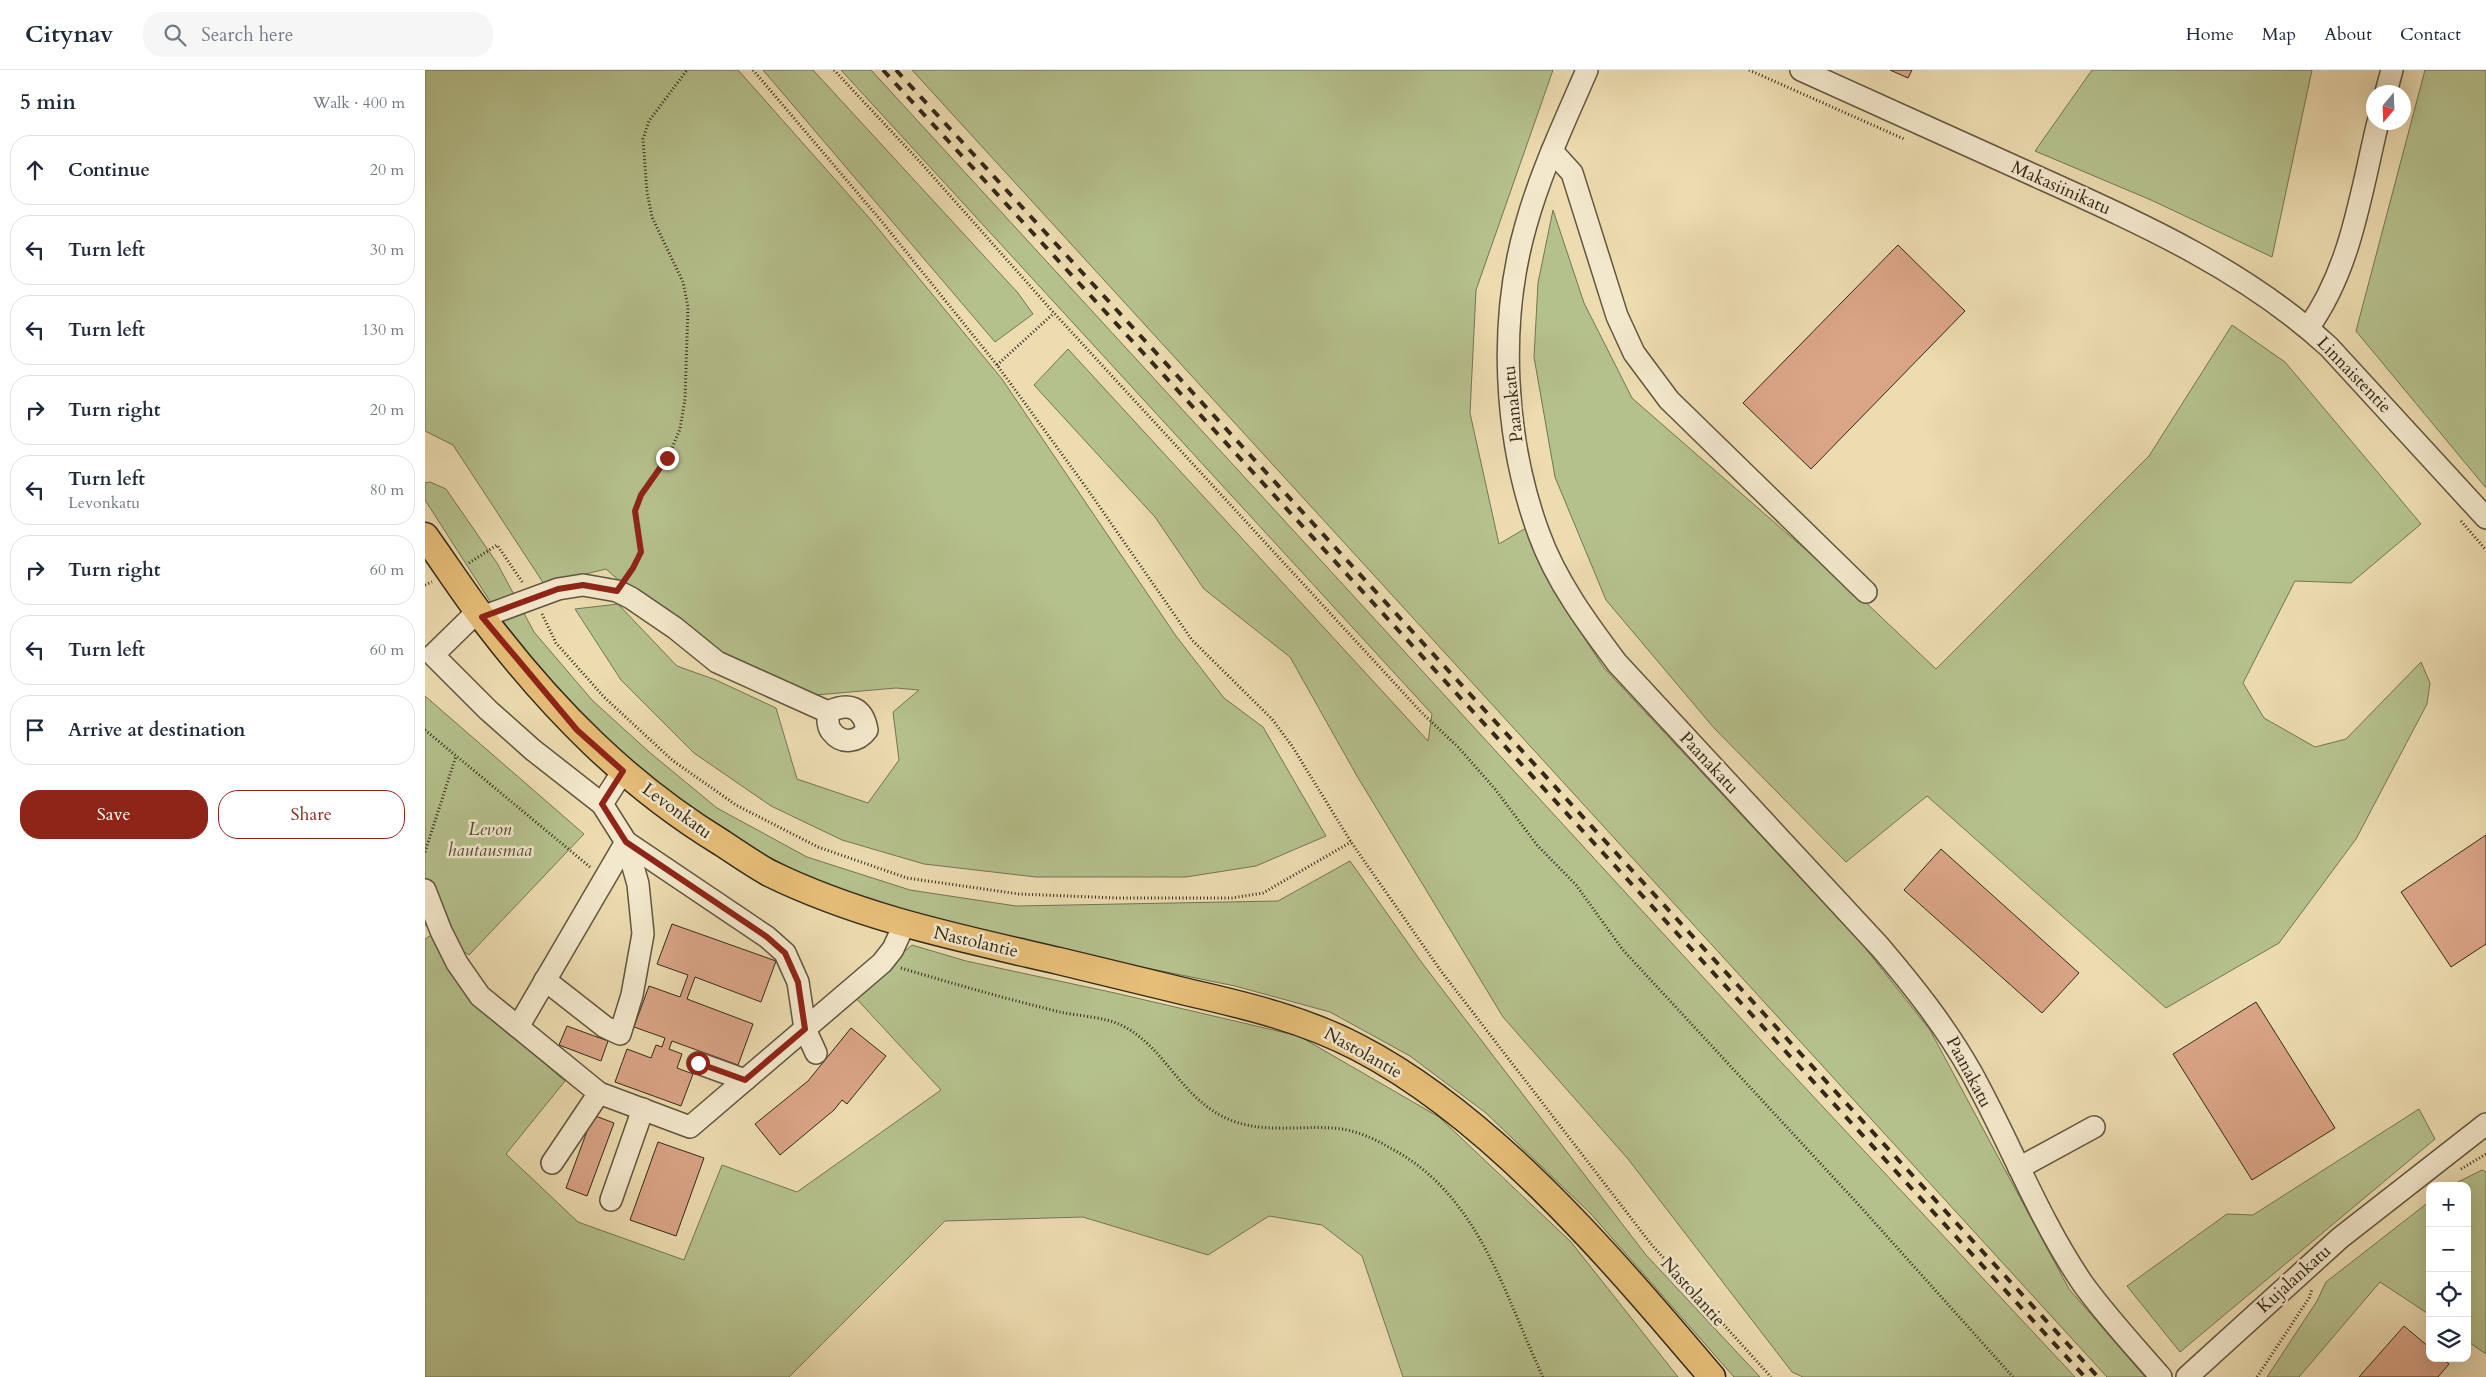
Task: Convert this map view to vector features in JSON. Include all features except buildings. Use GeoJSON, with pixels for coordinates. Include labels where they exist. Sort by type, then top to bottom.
{"type":"FeatureCollection","features":[{"type":"Feature","properties":{"kind":"main road","name":"Levonkatu"},"geometry":{"type":"LineString","coordinates":[[425,536],[480,614],[577,730],[662,804],[767,872],[829,898],[904,925]]}},
{"type":"Feature","properties":{"kind":"main road","name":"Nastolantie"},"geometry":{"type":"LineString","coordinates":[[904,925],[1249,1006],[1312,1026],[1359,1048],[1409,1078],[1501,1150],[1564,1212],[1654,1309],[1712,1377]]}},
{"type":"Feature","properties":{"kind":"street","name":"Paanakatu"},"geometry":{"type":"LineString","coordinates":[[1587,70],[1539,181],[1525,226],[1514,277],[1509,330],[1508,375],[1525,487],[1539,535],[1585,621],[1617,663],[1880,946],[1946,1029],[1972,1074],[2049,1225],[2083,1283],[2122,1333],[2161,1377]]}},
{"type":"Feature","properties":{"kind":"street","name":"Makasiinikatu"},"geometry":{"type":"LineString","coordinates":[[1801,70],[2170,238],[2248,283],[2308,328]]}},
{"type":"Feature","properties":{"kind":"street"},"geometry":{"type":"LineString","coordinates":[[2388,85],[2392,70]]}},
{"type":"Feature","properties":{"kind":"street","name":"Linnaistentie"},"geometry":{"type":"LineString","coordinates":[[2377,130],[2346,252],[2336,281],[2323,307],[2308,328],[2375,395],[2486,518]]}},
{"type":"Feature","properties":{"kind":"street"},"geometry":{"type":"LineString","coordinates":[[1552,151],[1572,173],[1617,316],[1634,353],[1669,400],[1867,592]]}},
{"type":"Feature","properties":{"kind":"street"},"geometry":{"type":"LineString","coordinates":[[545,980],[605,1027],[621,1034],[632,995],[643,934],[638,884],[626,842],[602,804],[520,739],[428,646],[480,614],[558,589],[583,585],[617,591],[631,598],[675,628],[717,662],[829,712]]}},
{"type":"Feature","properties":{"kind":"street"},"geometry":{"type":"LineString","coordinates":[[602,804],[623,771]]}},
{"type":"Feature","properties":{"kind":"street"},"geometry":{"type":"LineString","coordinates":[[518,1027],[626,842]]}},
{"type":"Feature","properties":{"kind":"street"},"geometry":{"type":"LineString","coordinates":[[626,842],[767,937],[785,953],[798,982],[805,1029],[816,1053]]}},
{"type":"Feature","properties":{"kind":"street"},"geometry":{"type":"LineString","coordinates":[[425,890],[453,955],[480,996],[599,1093],[690,1127],[881,963],[893,949],[904,925]]}},
{"type":"Feature","properties":{"kind":"street"},"geometry":{"type":"LineString","coordinates":[[698,1063],[745,1080]]}},
{"type":"Feature","properties":{"kind":"street"},"geometry":{"type":"LineString","coordinates":[[552,1164],[599,1093]]}},
{"type":"Feature","properties":{"kind":"street"},"geometry":{"type":"LineString","coordinates":[[611,1200],[643,1109]]}},
{"type":"Feature","properties":{"kind":"street","name":"Kujalankatu"},"geometry":{"type":"LineString","coordinates":[[2187,1377],[2340,1238],[2486,1124]]}},
{"type":"Feature","properties":{"kind":"street"},"geometry":{"type":"LineString","coordinates":[[2019,1168],[2094,1127]]}},
{"type":"Feature","properties":{"kind":"street","name":"Kujalankatu"},"geometry":{"type":"LineString","coordinates":[[2406,1187],[2486,1135]]}},
{"type":"Feature","properties":{"kind":"path"},"geometry":{"type":"LineString","coordinates":[[617,591],[633,568],[641,552],[635,511],[641,495],[667,458],[680,429],[685,399],[688,307],[683,282],[652,217],[647,192],[643,139],[649,121],[687,70]]}},
{"type":"Feature","properties":{"kind":"path","name":"Nastolantie"},"geometry":{"type":"LineString","coordinates":[[753,70],[883,223],[997,365],[1088,490],[1192,640],[1272,719],[1292,746],[1351,842],[1441,971],[1651,1244],[1771,1377]]}},
{"type":"Feature","properties":{"kind":"path"},"geometry":{"type":"LineString","coordinates":[[834,70],[921,163],[1054,313],[1421,712],[1458,747],[1495,789],[1537,845],[1576,885],[1623,950],[1858,1204],[2013,1377]]}},
{"type":"Feature","properties":{"kind":"path"},"geometry":{"type":"LineString","coordinates":[[1749,70],[1913,143]]}},
{"type":"Feature","properties":{"kind":"path"},"geometry":{"type":"LineString","coordinates":[[997,365],[1054,313]]}},
{"type":"Feature","properties":{"kind":"path"},"geometry":{"type":"LineString","coordinates":[[2456,515],[2486,550]]}},
{"type":"Feature","properties":{"kind":"path"},"geometry":{"type":"LineString","coordinates":[[452,573],[497,545],[534,598],[556,643],[603,697],[672,760],[735,805],[810,843],[907,878],[1019,894],[1117,898],[1232,898],[1263,893],[1351,842]]}},
{"type":"Feature","properties":{"kind":"path"},"geometry":{"type":"LineString","coordinates":[[425,730],[605,879]]}},
{"type":"Feature","properties":{"kind":"path"},"geometry":{"type":"LineString","coordinates":[[425,852],[456,756]]}},
{"type":"Feature","properties":{"kind":"path"},"geometry":{"type":"LineString","coordinates":[[425,832],[430,836]]}},
{"type":"Feature","properties":{"kind":"path"},"geometry":{"type":"LineString","coordinates":[[881,963],[1059,1012],[1119,1024],[1141,1037],[1185,1088],[1205,1105],[1226,1118],[1244,1125],[1290,1129],[1342,1129],[1381,1142],[1413,1160],[1446,1189],[1477,1231],[1543,1377]]}},
{"type":"Feature","properties":{"kind":"path"},"geometry":{"type":"LineString","coordinates":[[2257,1377],[2309,1298],[2315,1281]]}},
{"type":"Feature","properties":{"kind":"green space"},"geometry":{"type":"Polygon","coordinates":[[[425,70],[738,70],[871,220],[1002,379],[1176,636],[1224,698],[1263,727],[1326,836],[1256,866],[1186,877],[1036,877],[924,864],[842,840],[771,806],[694,753],[621,680],[575,609],[618,604],[677,666],[716,680],[776,708],[797,779],[868,803],[899,760],[893,712],[919,690],[896,688],[816,695],[717,659],[646,604],[606,569],[544,584],[453,445],[425,431],[425,70]]]}},
{"type":"Feature","properties":{"kind":"green space"},"geometry":{"type":"Polygon","coordinates":[[[763,70],[813,70],[1018,293],[1033,314],[995,342],[763,70]]]}},
{"type":"Feature","properties":{"kind":"green space"},"geometry":{"type":"Polygon","coordinates":[[[841,70],[871,70],[1769,1049],[2075,1377],[1803,1377],[1792,1372],[1628,1159],[1503,1017],[1357,776],[1290,657],[1204,589],[1155,517],[1034,385],[1068,349],[1428,741],[1432,714],[841,70]]]}},
{"type":"Feature","properties":{"kind":"green space"},"geometry":{"type":"Polygon","coordinates":[[[912,70],[1553,70],[1476,290],[1470,413],[1499,544],[1526,528],[1562,604],[1604,668],[1862,944],[1930,1030],[2069,1289],[2145,1377],[2107,1377],[912,70]]]}},
{"type":"Feature","properties":{"kind":"green space"},"geometry":{"type":"Polygon","coordinates":[[[2092,70],[2312,70],[2272,257],[2151,200],[2035,151],[2092,70]]]}},
{"type":"Feature","properties":{"kind":"green space"},"geometry":{"type":"Polygon","coordinates":[[[2425,70],[2486,70],[2486,488],[2356,331],[2409,130],[2411,130],[2411,123],[2425,70]]]}},
{"type":"Feature","properties":{"kind":"green space"},"geometry":{"type":"Polygon","coordinates":[[[1553,210],[1584,303],[1632,398],[1861,598],[1936,669],[2149,456],[2232,325],[2285,362],[2421,524],[2351,583],[2295,581],[2243,683],[2264,718],[2315,747],[2346,739],[2421,662],[2430,683],[2427,704],[2356,839],[2279,943],[2166,1008],[1927,796],[1846,862],[1714,728],[1606,600],[1555,477],[1534,357],[1538,283],[1553,210]]]}},
{"type":"Feature","properties":{"kind":"green space"},"geometry":{"type":"Polygon","coordinates":[[[430,482],[446,489],[497,563],[534,632],[592,700],[648,751],[717,808],[807,857],[910,890],[1016,906],[1278,901],[1350,861],[1422,963],[1646,1255],[1760,1377],[1734,1377],[1591,1214],[1486,1113],[1410,1056],[1330,1012],[1235,986],[995,937],[907,914],[804,875],[716,829],[633,767],[564,698],[502,620],[425,500],[425,483],[430,482]]]}},
{"type":"Feature","properties":{"kind":"green space","name":"Levon hautausmaa"},"geometry":{"type":"Polygon","coordinates":[[[425,696],[584,834],[469,955],[425,925],[425,696]]]}},
{"type":"Feature","properties":{"kind":"green space"},"geometry":{"type":"Polygon","coordinates":[[[433,934],[472,1002],[565,1081],[506,1154],[578,1222],[684,1260],[722,1165],[797,1192],[941,1090],[853,995],[912,945],[966,961],[1115,993],[1299,1036],[1439,1117],[1571,1242],[1678,1377],[1403,1377],[1362,1256],[1322,1225],[1269,1216],[1208,1255],[1083,1217],[945,1221],[789,1377],[425,1377],[425,939],[433,934]]]}},
{"type":"Feature","properties":{"kind":"green space"},"geometry":{"type":"Polygon","coordinates":[[[2419,1109],[2435,1139],[2180,1352],[2127,1286],[2227,1214],[2253,1215],[2419,1109]]]}},
{"type":"Feature","properties":{"kind":"green space"},"geometry":{"type":"Polygon","coordinates":[[[2482,1170],[2486,1172],[2486,1354],[2471,1344],[2471,1182],[2458,1182],[2482,1170]]]}},
{"type":"Feature","properties":{"kind":"green space"},"geometry":{"type":"Polygon","coordinates":[[[2426,1204],[2426,1312],[2380,1282],[2299,1377],[2267,1377],[2317,1301],[2326,1282],[2426,1204]]]}},
{"type":"Feature","properties":{"kind":"railway"},"geometry":{"type":"LineString","coordinates":[[883,70],[2085,1377]]}},
{"type":"Feature","properties":{"kind":"railway"},"geometry":{"type":"LineString","coordinates":[[896,70],[2098,1377]]}},
{"type":"Feature","properties":{"kind":"route"},"geometry":{"type":"LineString","coordinates":[[667,458],[641,495],[635,511],[641,552],[633,568],[617,591],[583,585],[558,589],[482,617],[577,730],[623,771],[602,804],[626,842],[767,937],[785,953],[798,982],[805,1029],[745,1080],[698,1063]]}}]}
